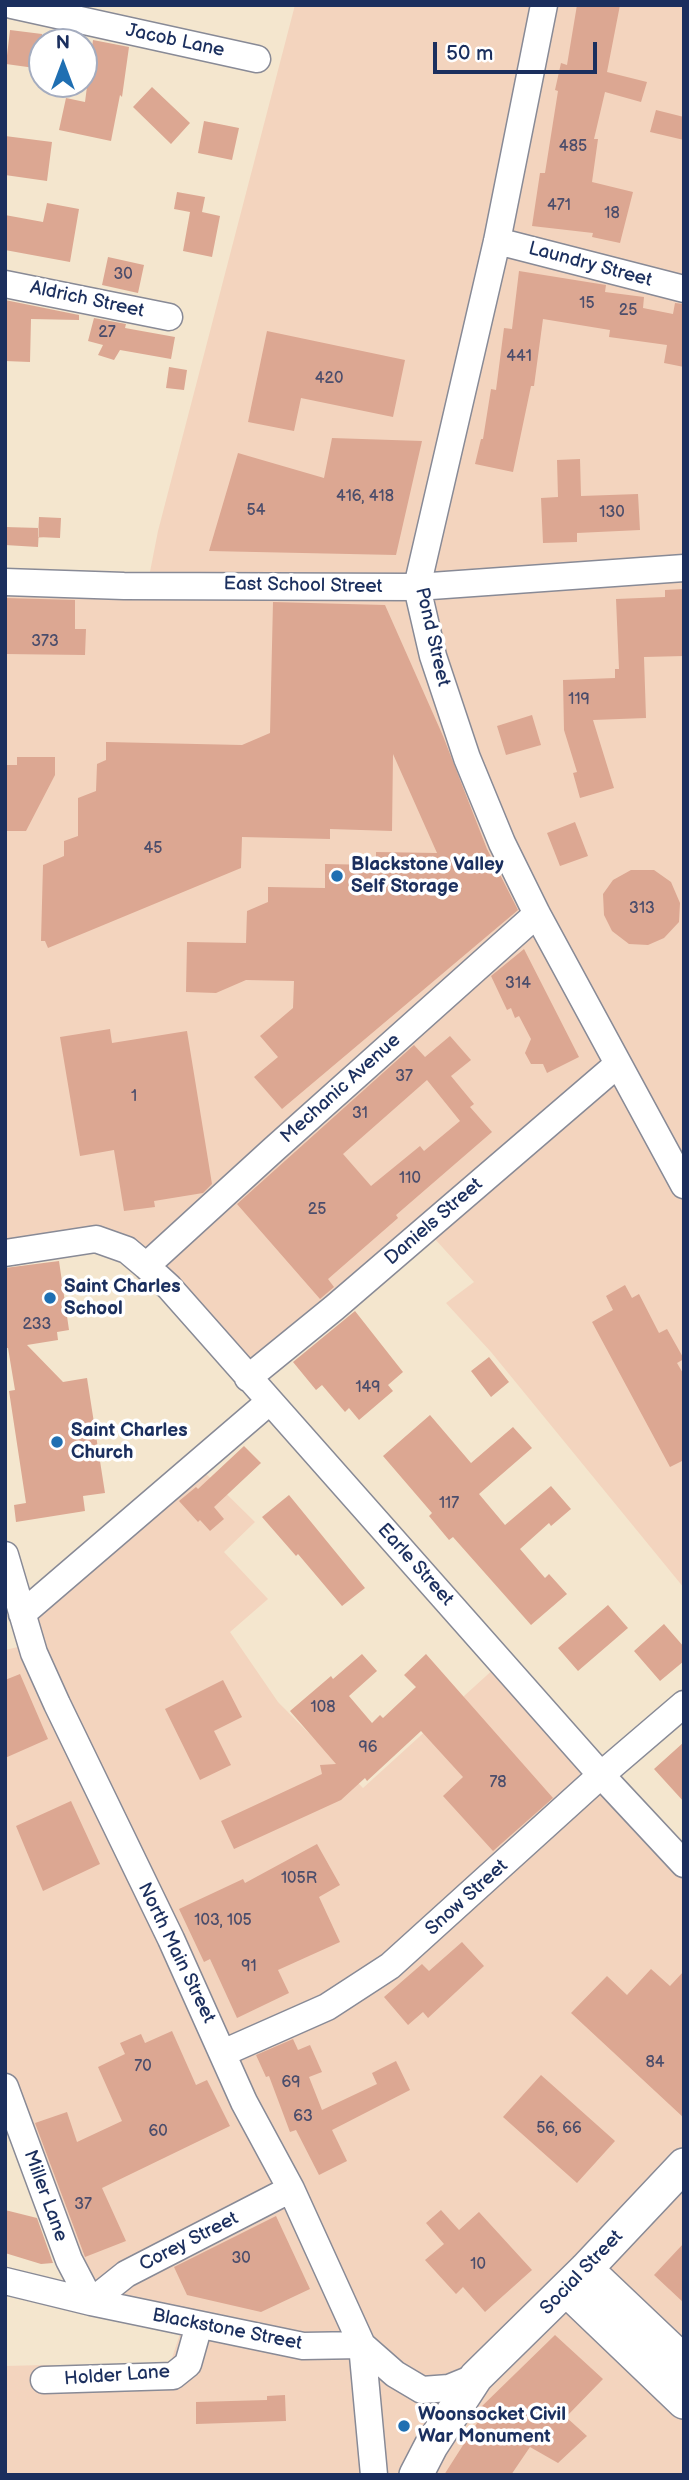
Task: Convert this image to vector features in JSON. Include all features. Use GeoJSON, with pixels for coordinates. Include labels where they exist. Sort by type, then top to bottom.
{"type":"FeatureCollection","features":[{"type":"Feature","properties":{"kind":"main road","name":"Social Street"},"geometry":{"type":"LineString","coordinates":[[416,2475],[431,2446],[476,2377],[576,2279],[684,2165]]}},
{"type":"Feature","properties":{"kind":"main road"},"geometry":{"type":"LineString","coordinates":[[576,2279],[684,2361]]}},
{"type":"Feature","properties":{"kind":"main road"},"geometry":{"type":"LineString","coordinates":[[576,2279],[684,2402]]}},
{"type":"Feature","properties":{"kind":"street","name":"Jacob Lane"},"geometry":{"type":"LineString","coordinates":[[12,5],[257,59]]}},
{"type":"Feature","properties":{"kind":"street","name":"Pond Street"},"geometry":{"type":"LineString","coordinates":[[544,5],[497,241],[417,587],[433,656],[467,758],[502,843],[537,914],[684,1185]]}},
{"type":"Feature","properties":{"kind":"street","name":"Laundry Street"},"geometry":{"type":"LineString","coordinates":[[497,241],[684,289]]}},
{"type":"Feature","properties":{"kind":"street","name":"Aldrich Street"},"geometry":{"type":"LineString","coordinates":[[5,284],[169,317]]}},
{"type":"Feature","properties":{"kind":"street","name":"East School Street"},"geometry":{"type":"LineString","coordinates":[[5,583],[417,587],[684,568]]}},
{"type":"Feature","properties":{"kind":"street","name":"Mechanic Avenue"},"geometry":{"type":"LineString","coordinates":[[146,1266],[537,914]]}},
{"type":"Feature","properties":{"kind":"street","name":"Daniels Street"},"geometry":{"type":"LineString","coordinates":[[248,1378],[334,1308],[618,1064]]}},
{"type":"Feature","properties":{"kind":"street","name":"Earle Street"},"geometry":{"type":"LineString","coordinates":[[5,1253],[96,1239],[127,1250],[146,1266],[169,1287],[601,1775],[684,1864]]}},
{"type":"Feature","properties":{"kind":"street"},"geometry":{"type":"LineString","coordinates":[[22,1614],[269,1402]]}},
{"type":"Feature","properties":{"kind":"street","name":"North Main Street"},"geometry":{"type":"LineString","coordinates":[[5,1555],[34,1653],[57,1704],[171,1939],[244,2102],[291,2189],[362,2345]]}},
{"type":"Feature","properties":{"kind":"street","name":"Snow Street"},"geometry":{"type":"LineString","coordinates":[[223,2053],[327,2007],[390,1966],[601,1775],[684,1704]]}},
{"type":"Feature","properties":{"kind":"street","name":"Miller Lane"},"geometry":{"type":"LineString","coordinates":[[5,2087],[69,2260],[91,2302]]}},
{"type":"Feature","properties":{"kind":"street","name":"Corey Street"},"geometry":{"type":"LineString","coordinates":[[91,2302],[126,2274],[291,2189]]}},
{"type":"Feature","properties":{"kind":"street","name":"Blackstone Street"},"geometry":{"type":"LineString","coordinates":[[5,2281],[91,2302],[303,2346],[362,2345]]}},
{"type":"Feature","properties":{"kind":"street","name":"Holder Lane"},"geometry":{"type":"LineString","coordinates":[[44,2381],[173,2376],[188,2364],[199,2325]]}},
{"type":"Feature","properties":{"kind":"street"},"geometry":{"type":"LineString","coordinates":[[362,2345],[395,2374],[422,2390],[449,2389],[476,2377]]}},
{"type":"Feature","properties":{"kind":"street"},"geometry":{"type":"LineString","coordinates":[[362,2345],[374,2475]]}},
{"type":"Feature","properties":{"kind":"shaded area"},"geometry":{"type":"Polygon","coordinates":[[[295,5],[684,5],[684,1588],[491,1352],[446,1303],[474,1282],[424,1227],[248,1371],[122,1246],[5,1255],[5,579],[148,582],[158,531],[295,5]]]}},
{"type":"Feature","properties":{"kind":"shaded area"},"geometry":{"type":"Polygon","coordinates":[[[195,1463],[255,1522],[224,1552],[268,1599],[230,1632],[278,1702],[363,1788],[497,1666],[684,1875],[684,2475],[5,2475],[5,2366],[169,2367],[183,2325],[63,2293],[63,2262],[5,2106],[5,1650],[35,1643],[22,1605],[195,1463]]]}},
{"type":"Feature","properties":{"kind":"building"},"geometry":{"type":"Polygon","coordinates":[[[577,5],[620,5],[607,72],[647,82],[641,102],[605,92],[594,139],[598,139],[592,182],[633,192],[620,243],[592,237],[593,233],[532,226],[540,173],[545,173],[558,91],[555,90],[561,63],[567,65],[577,5]]]}},
{"type":"Feature","properties":{"kind":"building"},"geometry":{"type":"Polygon","coordinates":[[[10,30],[28,32],[28,67],[6,64],[10,30]]]}},
{"type":"Feature","properties":{"kind":"building"},"geometry":{"type":"Polygon","coordinates":[[[98,41],[129,47],[122,97],[120,95],[111,141],[59,130],[66,98],[85,102],[86,98],[98,98],[98,41]]]}},
{"type":"Feature","properties":{"kind":"building"},"geometry":{"type":"Polygon","coordinates":[[[152,87],[190,123],[171,144],[133,107],[152,87]]]}},
{"type":"Feature","properties":{"kind":"building"},"geometry":{"type":"Polygon","coordinates":[[[656,110],[684,117],[684,140],[650,132],[656,110]]]}},
{"type":"Feature","properties":{"kind":"building"},"geometry":{"type":"Polygon","coordinates":[[[204,121],[239,128],[232,160],[198,153],[204,121]]]}},
{"type":"Feature","properties":{"kind":"building"},"geometry":{"type":"Polygon","coordinates":[[[5,136],[52,142],[47,181],[5,175],[5,136]]]}},
{"type":"Feature","properties":{"kind":"building"},"geometry":{"type":"Polygon","coordinates":[[[177,192],[205,197],[202,212],[220,216],[212,257],[183,251],[190,212],[174,209],[177,192]]]}},
{"type":"Feature","properties":{"kind":"building"},"geometry":{"type":"Polygon","coordinates":[[[47,203],[79,209],[70,262],[5,250],[5,215],[43,222],[47,203]]]}},
{"type":"Feature","properties":{"kind":"building"},"geometry":{"type":"Polygon","coordinates":[[[108,257],[144,265],[138,293],[102,285],[108,257]]]}},
{"type":"Feature","properties":{"kind":"building"},"geometry":{"type":"Polygon","coordinates":[[[519,271],[606,285],[605,292],[644,297],[643,308],[673,314],[675,303],[684,304],[684,367],[664,363],[667,345],[609,337],[610,330],[543,319],[534,386],[531,386],[513,472],[475,464],[483,439],[491,389],[496,390],[504,328],[512,329],[519,271]]]}},
{"type":"Feature","properties":{"kind":"building"},"geometry":{"type":"Polygon","coordinates":[[[5,300],[79,315],[79,320],[31,319],[30,362],[5,361],[5,300]]]}},
{"type":"Feature","properties":{"kind":"building"},"geometry":{"type":"Polygon","coordinates":[[[94,318],[126,324],[125,328],[175,337],[171,359],[120,350],[114,360],[98,355],[103,345],[88,341],[94,318]]]}},
{"type":"Feature","properties":{"kind":"building"},"geometry":{"type":"Polygon","coordinates":[[[267,331],[405,360],[393,417],[301,398],[294,431],[248,422],[267,331]]]}},
{"type":"Feature","properties":{"kind":"building"},"geometry":{"type":"Polygon","coordinates":[[[169,367],[187,370],[184,390],[166,388],[169,367]]]}},
{"type":"Feature","properties":{"kind":"building"},"geometry":{"type":"Polygon","coordinates":[[[332,438],[422,441],[396,555],[209,551],[238,453],[324,478],[332,438]]]}},
{"type":"Feature","properties":{"kind":"building"},"geometry":{"type":"Polygon","coordinates":[[[580,459],[581,496],[638,494],[640,530],[577,533],[577,542],[543,543],[541,498],[558,497],[557,460],[580,459]]]}},
{"type":"Feature","properties":{"kind":"building"},"geometry":{"type":"Polygon","coordinates":[[[39,517],[61,518],[60,538],[38,537],[39,517]]]}},
{"type":"Feature","properties":{"kind":"building"},"geometry":{"type":"Polygon","coordinates":[[[5,527],[39,528],[38,547],[5,545],[5,527]]]}},
{"type":"Feature","properties":{"kind":"building"},"geometry":{"type":"Polygon","coordinates":[[[684,589],[684,656],[644,657],[646,718],[593,720],[614,788],[580,798],[573,773],[577,772],[564,730],[563,680],[615,678],[615,669],[619,669],[616,599],[665,597],[665,590],[684,589]]]}},
{"type":"Feature","properties":{"kind":"building"},"geometry":{"type":"Polygon","coordinates":[[[5,598],[75,600],[75,629],[86,629],[85,655],[5,654],[5,598]]]}},
{"type":"Feature","properties":{"kind":"building"},"geometry":{"type":"Polygon","coordinates":[[[273,602],[385,605],[443,736],[487,849],[518,910],[282,1109],[254,1077],[278,1057],[260,1036],[293,1008],[294,981],[246,980],[216,993],[186,992],[187,942],[246,943],[247,911],[268,902],[268,887],[325,888],[325,864],[376,865],[376,852],[437,853],[393,754],[392,831],[330,829],[330,839],[242,837],[241,868],[48,948],[45,941],[41,941],[43,865],[64,856],[64,841],[78,836],[78,798],[96,791],[97,764],[106,760],[106,742],[242,745],[270,733],[273,602]]]}},
{"type":"Feature","properties":{"kind":"building"},"geometry":{"type":"Polygon","coordinates":[[[532,715],[541,745],[506,755],[497,726],[532,715]]]}},
{"type":"Feature","properties":{"kind":"building"},"geometry":{"type":"Polygon","coordinates":[[[17,757],[55,757],[55,775],[26,831],[5,831],[5,765],[17,765],[17,757]]]}},
{"type":"Feature","properties":{"kind":"building"},"geometry":{"type":"Polygon","coordinates":[[[575,822],[588,856],[560,866],[547,833],[575,822]]]}},
{"type":"Feature","properties":{"kind":"building"},"geometry":{"type":"Polygon","coordinates":[[[631,870],[654,870],[671,882],[680,903],[679,922],[664,938],[648,945],[629,944],[612,931],[604,915],[603,894],[613,880],[631,870]]]}},
{"type":"Feature","properties":{"kind":"building"},"geometry":{"type":"Polygon","coordinates":[[[524,949],[579,1057],[547,1073],[543,1064],[531,1064],[525,1053],[531,1039],[519,1016],[515,1018],[511,1008],[507,1010],[491,976],[524,949]]]}},
{"type":"Feature","properties":{"kind":"building"},"geometry":{"type":"Polygon","coordinates":[[[110,1029],[112,1043],[187,1031],[212,1184],[203,1193],[154,1201],[155,1207],[124,1211],[114,1150],[80,1156],[60,1037],[110,1029]]]}},
{"type":"Feature","properties":{"kind":"building"},"geometry":{"type":"Polygon","coordinates":[[[450,1036],[471,1060],[451,1076],[474,1104],[470,1107],[492,1132],[396,1215],[398,1218],[328,1279],[334,1287],[320,1299],[237,1204],[414,1045],[425,1057],[450,1036]],[[427,1080],[343,1154],[371,1186],[420,1146],[424,1151],[460,1121],[427,1080]]]}},
{"type":"Feature","properties":{"kind":"building","name":"Saint Charles Church"},"geometry":{"type":"Polygon","coordinates":[[[59,1261],[69,1330],[57,1332],[58,1340],[27,1345],[63,1382],[87,1378],[105,1493],[83,1496],[85,1511],[16,1522],[14,1505],[26,1503],[9,1391],[15,1390],[8,1348],[5,1348],[5,1268],[59,1261]]]}},
{"type":"Feature","properties":{"kind":"building"},"geometry":{"type":"Polygon","coordinates":[[[625,1285],[632,1298],[639,1294],[659,1333],[667,1329],[684,1359],[677,1363],[684,1375],[684,1460],[670,1467],[592,1322],[613,1310],[606,1296],[625,1285]]]}},
{"type":"Feature","properties":{"kind":"building"},"geometry":{"type":"Polygon","coordinates":[[[355,1311],[403,1372],[388,1385],[393,1391],[359,1420],[349,1408],[345,1412],[322,1385],[316,1390],[293,1362],[355,1311]]]}},
{"type":"Feature","properties":{"kind":"building"},"geometry":{"type":"Polygon","coordinates":[[[489,1357],[509,1382],[491,1397],[471,1371],[489,1357]]]}},
{"type":"Feature","properties":{"kind":"building"},"geometry":{"type":"Polygon","coordinates":[[[430,1415],[471,1463],[513,1427],[532,1448],[479,1494],[505,1525],[551,1486],[571,1509],[551,1526],[549,1523],[520,1549],[545,1578],[549,1574],[567,1594],[531,1625],[453,1537],[449,1540],[429,1516],[432,1513],[383,1456],[430,1415]]]}},
{"type":"Feature","properties":{"kind":"building"},"geometry":{"type":"Polygon","coordinates":[[[244,1446],[261,1463],[214,1507],[224,1519],[210,1531],[179,1501],[196,1487],[198,1489],[244,1446]]]}},
{"type":"Feature","properties":{"kind":"building"},"geometry":{"type":"Polygon","coordinates":[[[289,1495],[365,1588],[342,1606],[262,1517],[289,1495]]]}},
{"type":"Feature","properties":{"kind":"building"},"geometry":{"type":"Polygon","coordinates":[[[608,1605],[628,1628],[578,1671],[558,1648],[608,1605]]]}},
{"type":"Feature","properties":{"kind":"building"},"geometry":{"type":"Polygon","coordinates":[[[664,1624],[684,1647],[684,1661],[660,1681],[634,1651],[664,1624]]]}},
{"type":"Feature","properties":{"kind":"building"},"geometry":{"type":"Polygon","coordinates":[[[362,1654],[377,1671],[349,1696],[372,1723],[380,1715],[383,1718],[416,1687],[404,1675],[426,1654],[553,1798],[493,1851],[443,1796],[463,1777],[421,1731],[367,1781],[365,1778],[341,1800],[234,1849],[221,1821],[322,1774],[320,1765],[336,1764],[290,1711],[362,1654]]]}},
{"type":"Feature","properties":{"kind":"building"},"geometry":{"type":"Polygon","coordinates":[[[20,1674],[48,1739],[5,1758],[5,1680],[20,1674]]]}},
{"type":"Feature","properties":{"kind":"building"},"geometry":{"type":"Polygon","coordinates":[[[223,1680],[242,1717],[214,1731],[231,1765],[200,1780],[165,1709],[223,1680]]]}},
{"type":"Feature","properties":{"kind":"building"},"geometry":{"type":"Polygon","coordinates":[[[684,1742],[684,1802],[654,1769],[684,1742]]]}},
{"type":"Feature","properties":{"kind":"building"},"geometry":{"type":"Polygon","coordinates":[[[71,1801],[100,1864],[43,1891],[16,1826],[71,1801]]]}},
{"type":"Feature","properties":{"kind":"building"},"geometry":{"type":"Polygon","coordinates":[[[317,1844],[340,1885],[319,1897],[340,1942],[278,1970],[289,1993],[237,2018],[210,1959],[204,1962],[179,1909],[243,1879],[245,1883],[317,1844]]]}},
{"type":"Feature","properties":{"kind":"building"},"geometry":{"type":"Polygon","coordinates":[[[462,1942],[484,1966],[428,2018],[423,2012],[408,2025],[384,1997],[422,1964],[429,1971],[462,1942]]]}},
{"type":"Feature","properties":{"kind":"building"},"geometry":{"type":"Polygon","coordinates":[[[651,1969],[670,1986],[684,1971],[684,2118],[571,2013],[607,1976],[627,1995],[651,1969]]]}},
{"type":"Feature","properties":{"kind":"building"},"geometry":{"type":"Polygon","coordinates":[[[172,2031],[196,2085],[207,2080],[230,2126],[102,2188],[126,2241],[85,2257],[35,2123],[67,2112],[77,2142],[122,2121],[98,2067],[125,2054],[120,2043],[141,2034],[145,2043],[172,2031]]]}},
{"type":"Feature","properties":{"kind":"building"},"geometry":{"type":"Polygon","coordinates":[[[293,2039],[298,2050],[310,2045],[322,2072],[309,2077],[322,2110],[377,2084],[372,2073],[396,2061],[410,2090],[332,2130],[347,2161],[319,2175],[296,2130],[290,2132],[269,2076],[266,2077],[256,2055],[293,2039]]]}},
{"type":"Feature","properties":{"kind":"building"},"geometry":{"type":"Polygon","coordinates":[[[541,2075],[615,2141],[577,2183],[503,2117],[541,2075]]]}},
{"type":"Feature","properties":{"kind":"building"},"geometry":{"type":"Polygon","coordinates":[[[5,2210],[37,2218],[53,2263],[41,2264],[5,2253],[5,2210]]]}},
{"type":"Feature","properties":{"kind":"building"},"geometry":{"type":"Polygon","coordinates":[[[441,2210],[459,2230],[479,2212],[532,2270],[485,2312],[463,2287],[456,2294],[425,2260],[444,2244],[426,2223],[441,2210]]]}},
{"type":"Feature","properties":{"kind":"building"},"geometry":{"type":"Polygon","coordinates":[[[276,2216],[310,2289],[261,2312],[187,2295],[174,2267],[276,2216]]]}},
{"type":"Feature","properties":{"kind":"building"},"geometry":{"type":"Polygon","coordinates":[[[684,2243],[684,2303],[654,2275],[684,2243]]]}},
{"type":"Feature","properties":{"kind":"building"},"geometry":{"type":"Polygon","coordinates":[[[555,2335],[603,2379],[566,2417],[587,2436],[558,2463],[530,2447],[511,2475],[444,2475],[481,2417],[478,2410],[555,2335]]]}},
{"type":"Feature","properties":{"kind":"building"},"geometry":{"type":"Polygon","coordinates":[[[285,2395],[286,2421],[196,2424],[196,2402],[267,2400],[267,2396],[285,2395]]]}},
{"type":"Feature","properties":{"kind":"place","name":"Blackstone Valley Self Storage"},"geometry":{"type":"Point","coordinates":[337,876]}},
{"type":"Feature","properties":{"kind":"place","name":"Saint Charles School"},"geometry":{"type":"Point","coordinates":[50,1298]}},
{"type":"Feature","properties":{"kind":"place","name":"Saint Charles Church"},"geometry":{"type":"Point","coordinates":[57,1442]}},
{"type":"Feature","properties":{"kind":"place","name":"Woonsocket Civil War Monument"},"geometry":{"type":"Point","coordinates":[404,2426]}}]}
